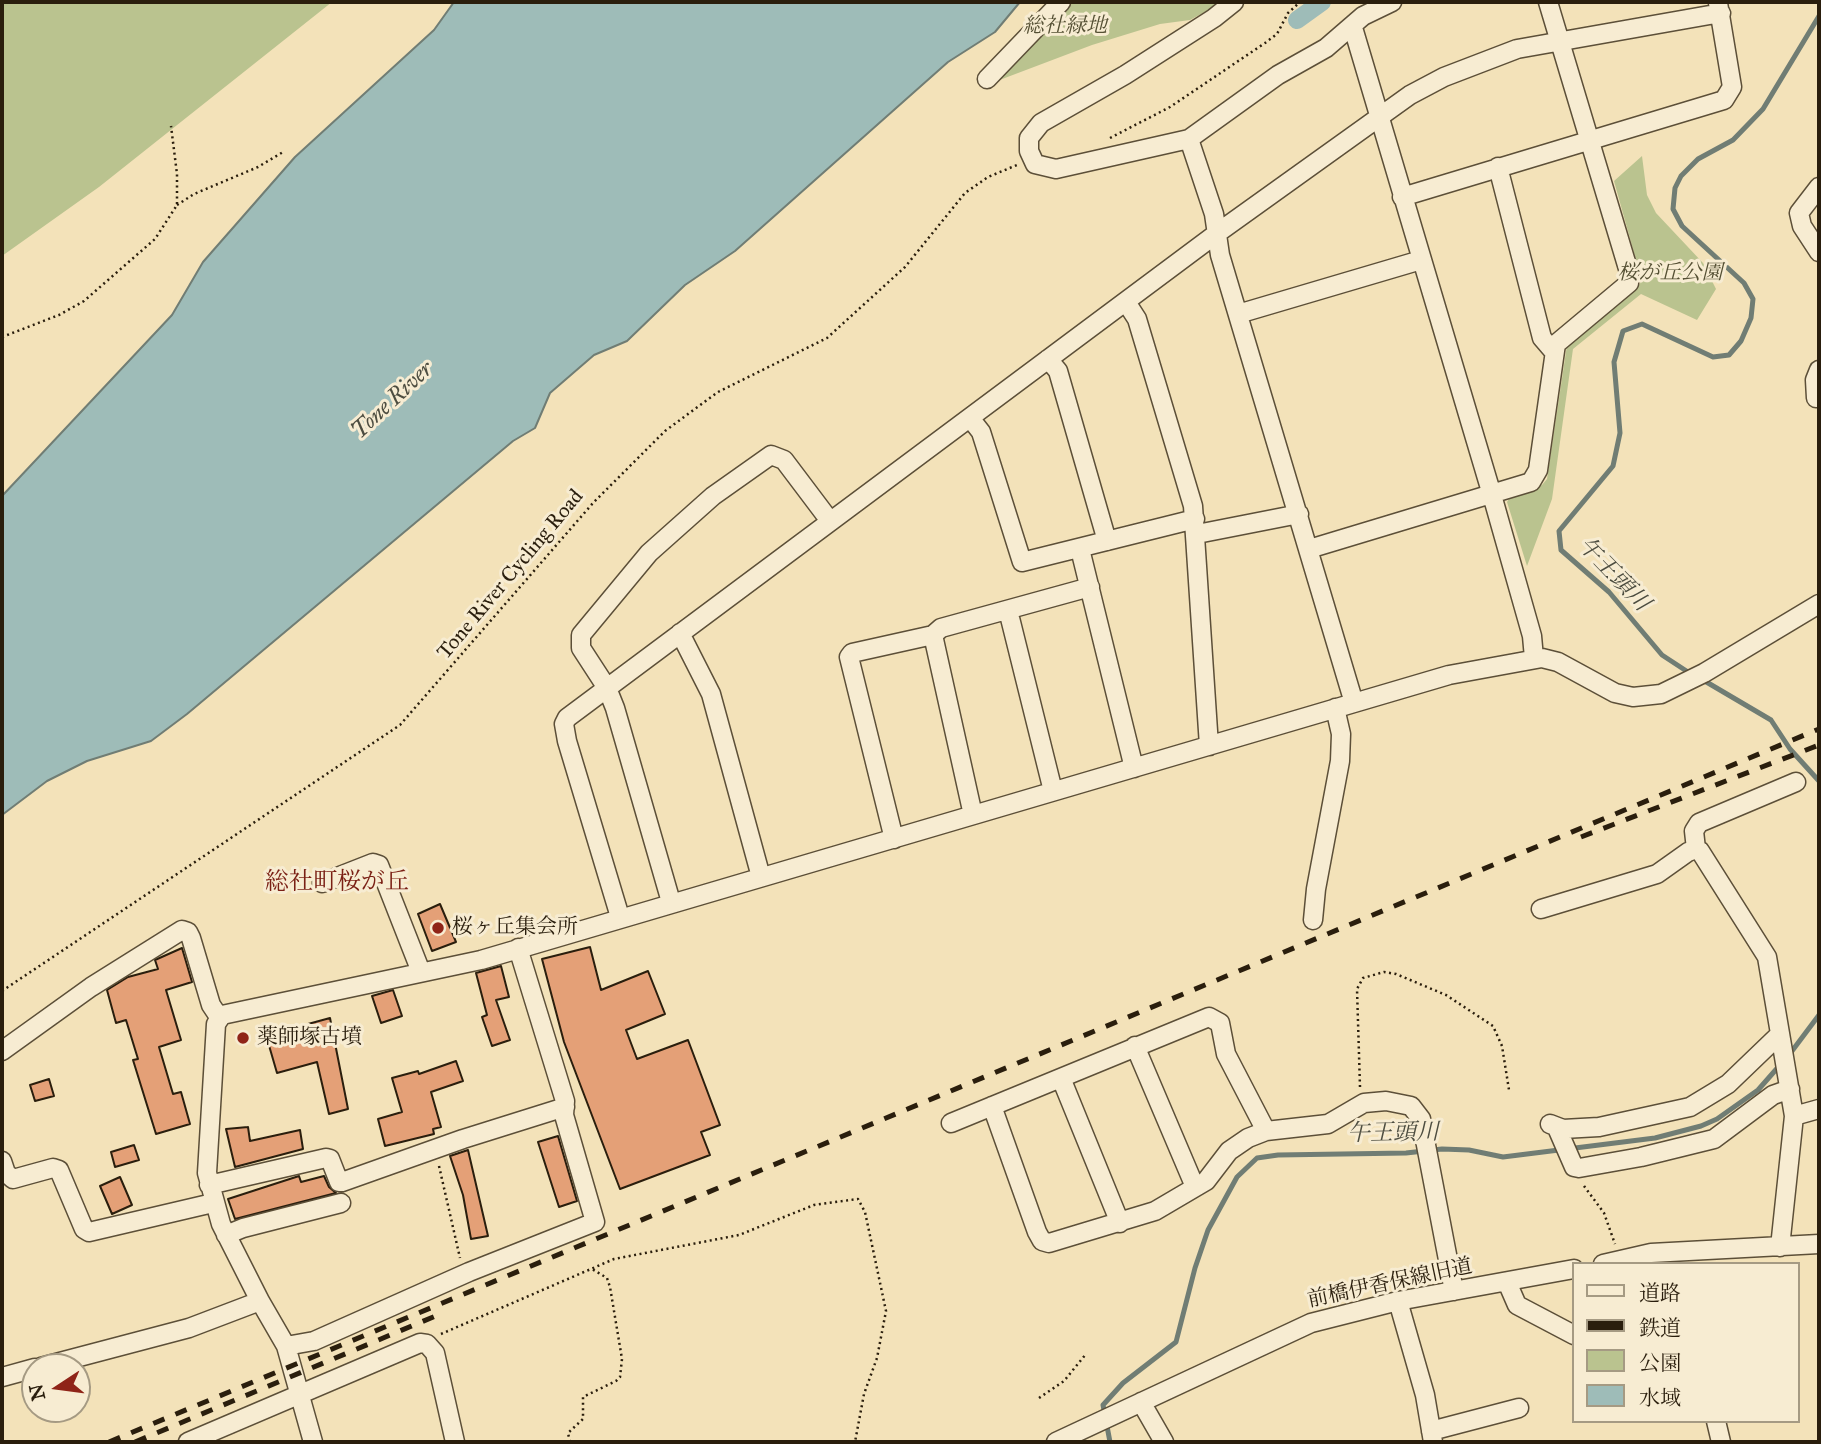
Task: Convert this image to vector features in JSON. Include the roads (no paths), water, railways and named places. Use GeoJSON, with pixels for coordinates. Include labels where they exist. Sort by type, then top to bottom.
{"type":"FeatureCollection","features":[{"type":"Feature","properties":{"kind":"street"},"geometry":{"type":"LineString","coordinates":[[987,79],[1061,2]]}},
{"type":"Feature","properties":{"kind":"street"},"geometry":{"type":"LineString","coordinates":[[1234,2],[1214,18],[1125,75],[1041,122],[1033,131],[1029,144],[1035,164],[1056,169],[1189,139],[1278,75],[1326,48],[1363,16],[1392,2]]}},
{"type":"Feature","properties":{"kind":"street"},"geometry":{"type":"LineString","coordinates":[[1309,549],[1531,482],[1537,474],[1554,352],[1559,338],[1629,283],[1629,272],[1591,139],[1562,39],[1548,2]]}},
{"type":"Feature","properties":{"kind":"street"},"geometry":{"type":"LineString","coordinates":[[620,917],[567,741],[564,724],[567,718],[1216,234],[1378,115],[1410,95],[1474,64],[1517,49],[1719,8],[1732,87],[1728,96],[1718,103],[1402,197]]}},
{"type":"Feature","properties":{"kind":"street"},"geometry":{"type":"LineString","coordinates":[[1350,28],[1354,31],[1492,495],[1532,636],[1534,658]]}},
{"type":"Feature","properties":{"kind":"street"},"geometry":{"type":"LineString","coordinates":[[1189,139],[1214,214],[1216,234],[1238,314],[1354,703]]}},
{"type":"Feature","properties":{"kind":"street"},"geometry":{"type":"LineString","coordinates":[[1498,167],[1542,338],[1554,352]]}},
{"type":"Feature","properties":{"kind":"street"},"geometry":{"type":"LineString","coordinates":[[1819,187],[1799,213],[1802,226],[1819,251]]}},
{"type":"Feature","properties":{"kind":"street"},"geometry":{"type":"LineString","coordinates":[[1238,314],[1421,260]]}},
{"type":"Feature","properties":{"kind":"street"},"geometry":{"type":"LineString","coordinates":[[1126,302],[1137,319],[1196,527],[1209,746]]}},
{"type":"Feature","properties":{"kind":"street"},"geometry":{"type":"LineString","coordinates":[[1048,359],[1058,371],[1107,541]]}},
{"type":"Feature","properties":{"kind":"street"},"geometry":{"type":"LineString","coordinates":[[1816,398],[1815,380],[1819,370]]}},
{"type":"Feature","properties":{"kind":"street"},"geometry":{"type":"LineString","coordinates":[[970,418],[981,432],[1019,560],[1080,549],[1107,541],[1299,514]]}},
{"type":"Feature","properties":{"kind":"street"},"geometry":{"type":"LineString","coordinates":[[671,902],[607,688],[581,648],[584,629],[649,553],[713,496],[765,458],[775,455],[784,460],[830,521]]}},
{"type":"Feature","properties":{"kind":"street"},"geometry":{"type":"LineString","coordinates":[[1080,549],[1134,768]]}},
{"type":"Feature","properties":{"kind":"street"},"geometry":{"type":"LineString","coordinates":[[894,839],[849,657],[852,653],[933,635],[941,628],[1090,587]]}},
{"type":"Feature","properties":{"kind":"street"},"geometry":{"type":"LineString","coordinates":[[219,1017],[518,948],[1448,675],[1534,658],[1558,662],[1605,689],[1625,696],[1651,697],[1704,673],[1819,604]]}},
{"type":"Feature","properties":{"kind":"street"},"geometry":{"type":"LineString","coordinates":[[1008,610],[1053,791]]}},
{"type":"Feature","properties":{"kind":"street"},"geometry":{"type":"LineString","coordinates":[[680,633],[711,695],[761,877]]}},
{"type":"Feature","properties":{"kind":"street"},"geometry":{"type":"LineString","coordinates":[[933,635],[973,815]]}},
{"type":"Feature","properties":{"kind":"street"},"geometry":{"type":"LineString","coordinates":[[1313,920],[1324,840],[1340,761],[1341,734],[1335,708]]}},
{"type":"Feature","properties":{"kind":"street"},"geometry":{"type":"LineString","coordinates":[[1780,1247],[1794,1116],[1764,950],[1705,857],[1696,849],[1694,831],[1699,823],[1796,782]]}},
{"type":"Feature","properties":{"kind":"street"},"geometry":{"type":"LineString","coordinates":[[1541,909],[1657,874],[1696,849]]}},
{"type":"Feature","properties":{"kind":"street"},"geometry":{"type":"LineString","coordinates":[[322,883],[373,863],[384,872],[421,972]]}},
{"type":"Feature","properties":{"kind":"street"},"geometry":{"type":"LineString","coordinates":[[2,1051],[91,987],[182,930],[188,932],[211,1005],[219,1017],[207,1153],[211,1194],[226,1235],[286,1346],[302,1394],[313,1442]]}},
{"type":"Feature","properties":{"kind":"street"},"geometry":{"type":"LineString","coordinates":[[286,1346],[314,1340],[463,1275],[595,1222],[564,1115],[565,1107],[518,948]]}},
{"type":"Feature","properties":{"kind":"street"},"geometry":{"type":"LineString","coordinates":[[951,1123],[1206,1018],[1218,1020],[1226,1054],[1266,1131]]}},
{"type":"Feature","properties":{"kind":"street"},"geometry":{"type":"LineString","coordinates":[[1779,1035],[1728,1084],[1690,1108],[1599,1127],[1552,1125],[1574,1167],[1641,1157],[1699,1144],[1721,1135],[1789,1084]]}},
{"type":"Feature","properties":{"kind":"street"},"geometry":{"type":"LineString","coordinates":[[1135,1046],[1195,1187]]}},
{"type":"Feature","properties":{"kind":"street"},"geometry":{"type":"LineString","coordinates":[[1061,1078],[1120,1223]]}},
{"type":"Feature","properties":{"kind":"street"},"geometry":{"type":"LineString","coordinates":[[992,1106],[1042,1241],[1049,1243],[1155,1211],[1206,1181],[1229,1151],[1248,1138],[1266,1131],[1328,1124],[1356,1107],[1375,1102],[1394,1102],[1416,1110],[1421,1119],[1454,1291]]}},
{"type":"Feature","properties":{"kind":"street"},"geometry":{"type":"LineString","coordinates":[[2,1161],[5,1179],[52,1168],[59,1170],[84,1229],[89,1232],[326,1158],[330,1159],[339,1182],[342,1182],[565,1107]]}},
{"type":"Feature","properties":{"kind":"street"},"geometry":{"type":"LineString","coordinates":[[1794,1116],[1819,1109]]}},
{"type":"Feature","properties":{"kind":"street"},"geometry":{"type":"LineString","coordinates":[[226,1235],[243,1227],[341,1203]]}},
{"type":"Feature","properties":{"kind":"street"},"geometry":{"type":"LineString","coordinates":[[1611,1262],[1651,1253],[1819,1244]]}},
{"type":"Feature","properties":{"kind":"street","name":"前橋伊香保線旧道"},"geometry":{"type":"LineString","coordinates":[[1056,1442],[1090,1430],[1141,1402],[1297,1328],[1398,1301],[1573,1269]]}},
{"type":"Feature","properties":{"kind":"street"},"geometry":{"type":"LineString","coordinates":[[1507,1282],[1517,1305],[1573,1334]]}},
{"type":"Feature","properties":{"kind":"street"},"geometry":{"type":"LineString","coordinates":[[91,1354],[189,1328],[260,1301]]}},
{"type":"Feature","properties":{"kind":"street"},"geometry":{"type":"LineString","coordinates":[[1398,1301],[1425,1395],[1432,1436],[1519,1408]]}},
{"type":"Feature","properties":{"kind":"street"},"geometry":{"type":"LineString","coordinates":[[188,1442],[405,1348],[427,1344],[437,1361],[455,1442]]}},
{"type":"Feature","properties":{"kind":"street"},"geometry":{"type":"LineString","coordinates":[[2,1377],[21,1372]]}},
{"type":"Feature","properties":{"kind":"street"},"geometry":{"type":"LineString","coordinates":[[1141,1402],[1164,1442]]}},
{"type":"Feature","properties":{"kind":"street"},"geometry":{"type":"LineString","coordinates":[[1716,1423],[1721,1442]]}},
{"type":"Feature","properties":{"kind":"water","name":"Tone River"},"geometry":{"type":"Polygon","coordinates":[[[454,2],[1020,2],[995,32],[948,62],[735,251],[685,285],[627,341],[594,355],[550,393],[535,428],[513,441],[187,714],[151,741],[87,761],[47,781],[2,815],[2,496],[172,315],[203,262],[295,157],[434,30],[454,2]]]}},
{"type":"Feature","properties":{"kind":"waterway"},"geometry":{"type":"LineString","coordinates":[[1297,20],[1322,2]]}},
{"type":"Feature","properties":{"kind":"waterway","name":"午王頭川"},"geometry":{"type":"LineString","coordinates":[[1691,674],[1662,655],[1609,592],[1561,550],[1559,531],[1613,466],[1620,433],[1614,362],[1623,331],[1642,324],[1713,357],[1729,355],[1741,341],[1751,318],[1753,299],[1744,283],[1682,226],[1673,209],[1675,188],[1681,176],[1698,159],[1733,140],[1763,109],[1819,16]]}},
{"type":"Feature","properties":{"kind":"waterway","name":"午王頭川"},"geometry":{"type":"LineString","coordinates":[[1703,680],[1771,720],[1790,749],[1819,781]]}},
{"type":"Feature","properties":{"kind":"waterway","name":"午王頭川"},"geometry":{"type":"LineString","coordinates":[[1789,1055],[1819,1015]]}},
{"type":"Feature","properties":{"kind":"waterway","name":"午王頭川"},"geometry":{"type":"LineString","coordinates":[[1110,1442],[1103,1405],[1123,1383],[1176,1342],[1208,1230],[1237,1177],[1257,1158],[1278,1155],[1406,1153],[1442,1149],[1469,1150],[1503,1157],[1655,1138],[1717,1119],[1758,1090],[1780,1065]]}},
{"type":"Feature","properties":{"kind":"railway"},"geometry":{"type":"LineString","coordinates":[[109,1442],[1819,729]]}},
{"type":"Feature","properties":{"kind":"railway"},"geometry":{"type":"LineString","coordinates":[[1581,837],[1819,745]]}},
{"type":"Feature","properties":{"kind":"railway"},"geometry":{"type":"LineString","coordinates":[[135,1442],[438,1315]]}},
{"type":"Feature","properties":{"kind":"place","name":"桜ヶ丘集会所"},"geometry":{"type":"Point","coordinates":[438,928]}},
{"type":"Feature","properties":{"kind":"place","name":"薬師塚古墳"},"geometry":{"type":"Point","coordinates":[243,1038]}},
{"type":"Feature","properties":{"kind":"district","name":"総社町桜が丘"},"geometry":{"type":"Point","coordinates":[337,883]}},
{"type":"Feature","properties":{"kind":"park label","name":"総社緑地"},"geometry":{"type":"Point","coordinates":[1065,27]}},
{"type":"Feature","properties":{"kind":"park label","name":"桜が丘公園"},"geometry":{"type":"Point","coordinates":[1670,274]}}]}
